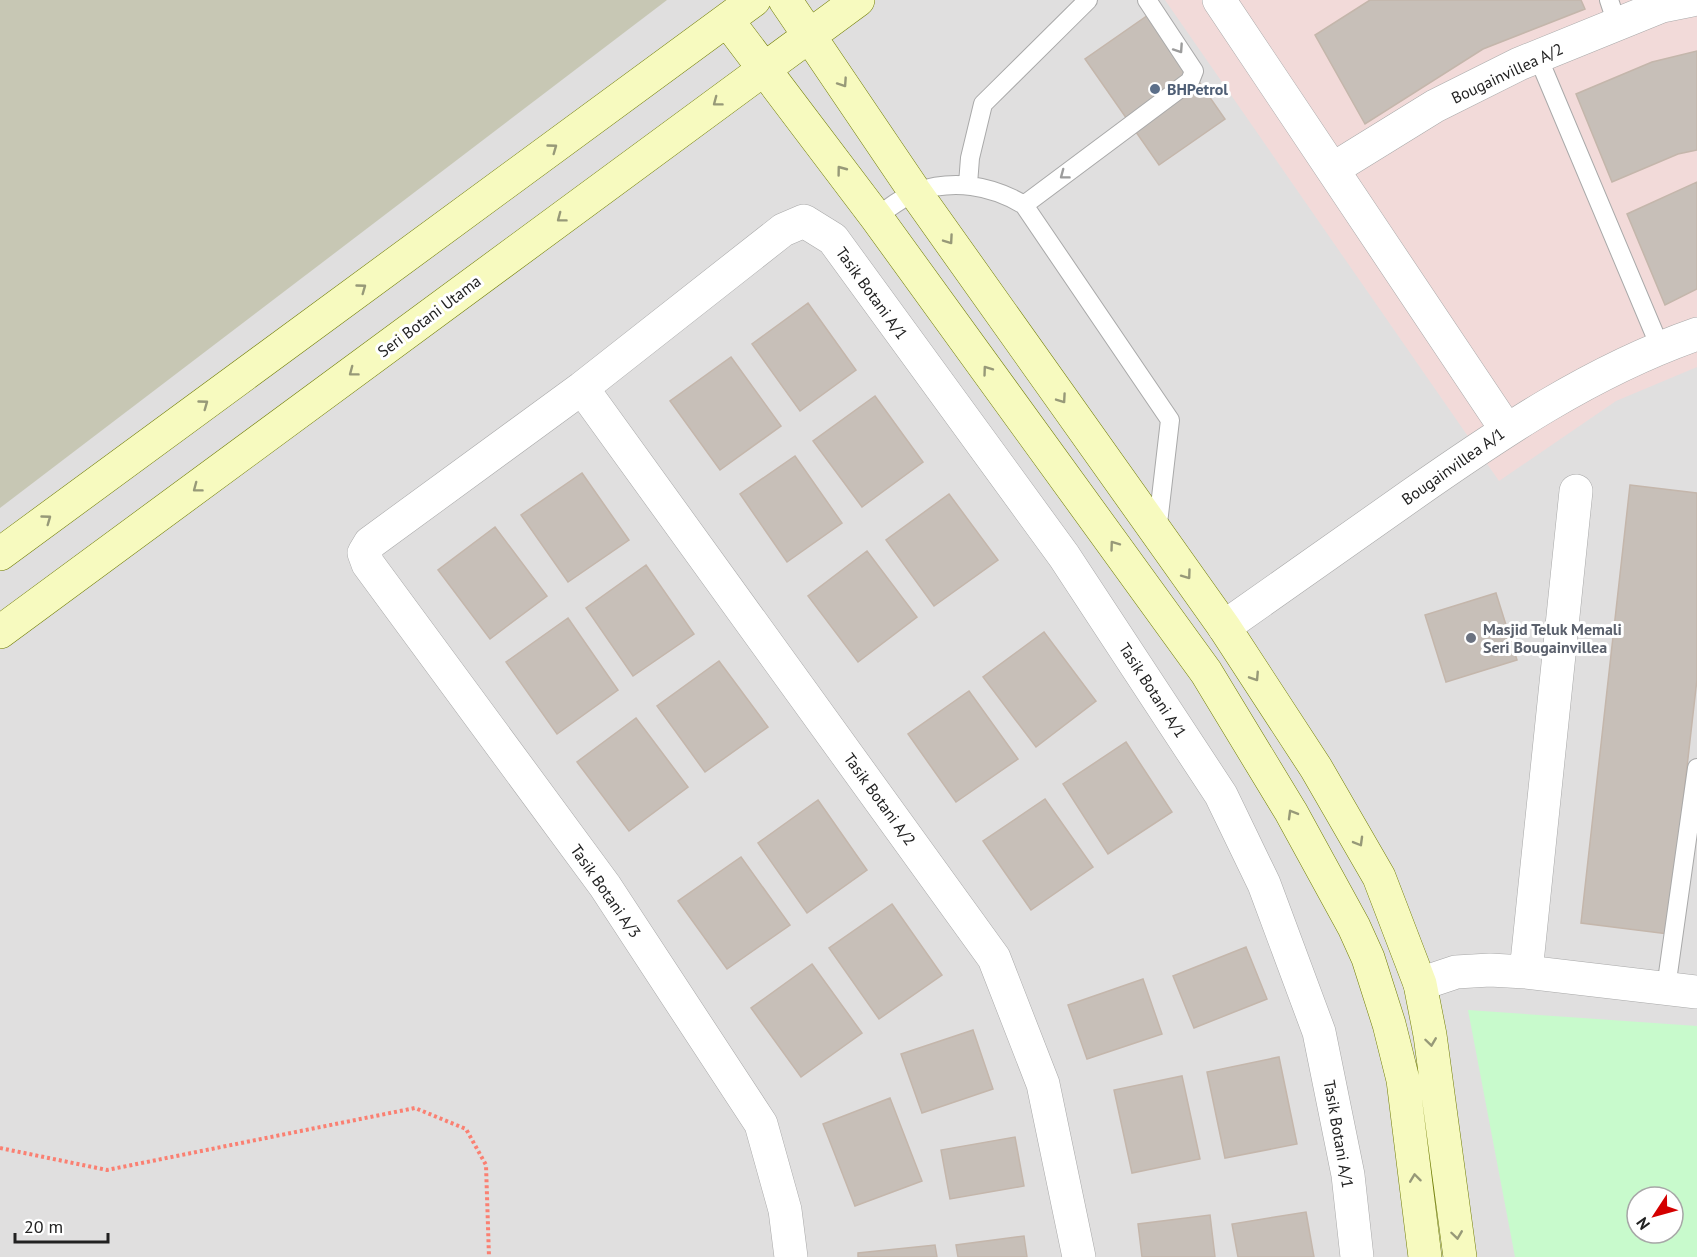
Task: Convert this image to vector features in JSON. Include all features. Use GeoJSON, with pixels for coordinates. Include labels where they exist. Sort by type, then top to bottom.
{"type":"FeatureCollection","features":[{"type":"Feature","properties":{"kind":"street"},"geometry":{"type":"LineString","coordinates":[[0,554],[754,0]]}},
{"type":"Feature","properties":{"kind":"street"},"geometry":{"type":"LineString","coordinates":[[785,0],[915,192],[1224,627],[1316,768],[1379,878],[1420,984],[1430,1035],[1461,1257]]}},
{"type":"Feature","properties":{"kind":"street","name":"Seri Botani Utama"},"geometry":{"type":"LineString","coordinates":[[0,632],[764,67],[858,0]]}},
{"type":"Feature","properties":{"kind":"street"},"geometry":{"type":"LineString","coordinates":[[1219,0],[1506,429]]}},
{"type":"Feature","properties":{"kind":"street","name":"Bougainvillea A/2"},"geometry":{"type":"LineString","coordinates":[[1333,169],[1435,106],[1538,57],[1613,12],[1692,0]]}},
{"type":"Feature","properties":{"kind":"street"},"geometry":{"type":"LineString","coordinates":[[727,20],[876,217],[1206,672],[1291,812],[1354,927],[1368,958],[1389,1024],[1403,1080],[1425,1257]]}},
{"type":"Feature","properties":{"kind":"street","name":"Tasik Botani A/1"},"geometry":{"type":"LineString","coordinates":[[582,388],[783,230],[804,221],[833,239],[1064,556],[1221,795],[1264,884],[1319,1032],[1348,1175],[1357,1257]]}},
{"type":"Feature","properties":{"kind":"street","name":"Bougainvillea A/1"},"geometry":{"type":"LineString","coordinates":[[1224,627],[1506,429],[1598,376],[1660,347],[1697,334]]}},
{"type":"Feature","properties":{"kind":"street","name":"Tasik Botani A/3"},"geometry":{"type":"LineString","coordinates":[[582,388],[370,543],[364,554],[368,564],[605,886],[760,1124],[785,1210],[791,1257]]}},
{"type":"Feature","properties":{"kind":"street","name":"Tasik Botani A/2"},"geometry":{"type":"LineString","coordinates":[[582,388],[994,958],[1043,1084],[1079,1257]]}},
{"type":"Feature","properties":{"kind":"street"},"geometry":{"type":"LineString","coordinates":[[1526,972],[1576,491]]}},
{"type":"Feature","properties":{"kind":"street"},"geometry":{"type":"LineString","coordinates":[[1173,626],[1224,627]]}},
{"type":"Feature","properties":{"kind":"street"},"geometry":{"type":"LineString","coordinates":[[1206,672],[1208,660],[1224,627]]}},
{"type":"Feature","properties":{"kind":"street"},"geometry":{"type":"LineString","coordinates":[[1368,958],[1394,974],[1420,984]]}},
{"type":"Feature","properties":{"kind":"street"},"geometry":{"type":"LineString","coordinates":[[1389,1024],[1400,1006],[1420,984],[1456,972],[1526,972],[1682,990]]}},
{"type":"Feature","properties":{"kind":"lane"},"geometry":{"type":"LineString","coordinates":[[968,184],[970,158],[984,104],[1088,0]]}},
{"type":"Feature","properties":{"kind":"lane"},"geometry":{"type":"LineString","coordinates":[[1024,206],[1190,81],[1194,71],[1146,0]]}},
{"type":"Feature","properties":{"kind":"lane"},"geometry":{"type":"LineString","coordinates":[[1538,57],[1660,347]]}},
{"type":"Feature","properties":{"kind":"lane"},"geometry":{"type":"LineString","coordinates":[[876,217],[915,192],[968,184],[1005,194],[1024,206],[1170,420],[1157,533]]}},
{"type":"Feature","properties":{"kind":"lane"},"geometry":{"type":"LineString","coordinates":[[1682,990],[1697,768]]}},
{"type":"Feature","properties":{"kind":"path"},"geometry":{"type":"LineString","coordinates":[[0,1148],[107,1170],[415,1108],[466,1128],[486,1165],[489,1257]]}},
{"type":"Feature","properties":{"kind":"shaded area"},"geometry":{"type":"Polygon","coordinates":[[[0,0],[1697,0],[1697,1257],[0,1257],[0,0]]]}},
{"type":"Feature","properties":{"kind":"shaded area"},"geometry":{"type":"Polygon","coordinates":[[[0,0],[667,0],[0,508],[0,0]]]}},
{"type":"Feature","properties":{"kind":"shaded area"},"geometry":{"type":"Polygon","coordinates":[[[1165,0],[1697,0],[1697,367],[1616,401],[1499,481],[1165,0]]]}},
{"type":"Feature","properties":{"kind":"green space"},"geometry":{"type":"Polygon","coordinates":[[[1468,1010],[1697,1026],[1697,1257],[1515,1257],[1468,1010]]]}},
{"type":"Feature","properties":{"kind":"building"},"geometry":{"type":"Polygon","coordinates":[[[1370,0],[1581,0],[1585,9],[1483,49],[1365,124],[1315,35],[1370,0]]]}},
{"type":"Feature","properties":{"kind":"building","name":"BHPetrol"},"geometry":{"type":"Polygon","coordinates":[[[1151,13],[1225,119],[1159,165],[1085,59],[1151,13]]]}},
{"type":"Feature","properties":{"kind":"building"},"geometry":{"type":"Polygon","coordinates":[[[1697,51],[1697,150],[1678,154],[1612,182],[1576,94],[1652,62],[1697,51]]]}},
{"type":"Feature","properties":{"kind":"building"},"geometry":{"type":"Polygon","coordinates":[[[1697,182],[1697,289],[1665,305],[1627,214],[1697,182]]]}},
{"type":"Feature","properties":{"kind":"building"},"geometry":{"type":"Polygon","coordinates":[[[808,303],[856,370],[800,411],[752,344],[808,303]]]}},
{"type":"Feature","properties":{"kind":"building"},"geometry":{"type":"Polygon","coordinates":[[[731,357],[781,426],[720,470],[670,401],[731,357]]]}},
{"type":"Feature","properties":{"kind":"building"},"geometry":{"type":"Polygon","coordinates":[[[875,396],[923,462],[862,507],[813,441],[875,396]]]}},
{"type":"Feature","properties":{"kind":"building"},"geometry":{"type":"Polygon","coordinates":[[[795,456],[842,523],[787,562],[740,494],[795,456]]]}},
{"type":"Feature","properties":{"kind":"building"},"geometry":{"type":"Polygon","coordinates":[[[582,473],[629,540],[568,582],[521,515],[582,473]]]}},
{"type":"Feature","properties":{"kind":"building"},"geometry":{"type":"Polygon","coordinates":[[[1630,485],[1697,493],[1697,679],[1668,934],[1581,923],[1630,485]]]}},
{"type":"Feature","properties":{"kind":"building"},"geometry":{"type":"Polygon","coordinates":[[[949,494],[998,560],[934,606],[886,540],[949,494]]]}},
{"type":"Feature","properties":{"kind":"building"},"geometry":{"type":"Polygon","coordinates":[[[495,527],[547,596],[490,639],[438,570],[495,527]]]}},
{"type":"Feature","properties":{"kind":"building"},"geometry":{"type":"Polygon","coordinates":[[[867,551],[917,617],[858,662],[808,596],[867,551]]]}},
{"type":"Feature","properties":{"kind":"building"},"geometry":{"type":"Polygon","coordinates":[[[646,565],[694,634],[633,676],[586,608],[646,565]]]}},
{"type":"Feature","properties":{"kind":"building","name":"Masjid Teluk Memali Seri Bougainvillea"},"geometry":{"type":"Polygon","coordinates":[[[1496,593],[1517,660],[1446,682],[1425,615],[1496,593]]]}},
{"type":"Feature","properties":{"kind":"building"},"geometry":{"type":"Polygon","coordinates":[[[568,618],[618,690],[557,734],[506,662],[568,618]]]}},
{"type":"Feature","properties":{"kind":"building"},"geometry":{"type":"Polygon","coordinates":[[[1044,632],[1096,701],[1036,747],[983,677],[1044,632]]]}},
{"type":"Feature","properties":{"kind":"building"},"geometry":{"type":"Polygon","coordinates":[[[719,661],[768,727],[705,772],[657,706],[719,661]]]}},
{"type":"Feature","properties":{"kind":"building"},"geometry":{"type":"Polygon","coordinates":[[[969,691],[1018,759],[956,802],[908,734],[969,691]]]}},
{"type":"Feature","properties":{"kind":"building"},"geometry":{"type":"Polygon","coordinates":[[[636,718],[688,787],[629,831],[577,762],[636,718]]]}},
{"type":"Feature","properties":{"kind":"building"},"geometry":{"type":"Polygon","coordinates":[[[1126,742],[1172,812],[1108,854],[1063,784],[1126,742]]]}},
{"type":"Feature","properties":{"kind":"building"},"geometry":{"type":"Polygon","coordinates":[[[1045,799],[1093,867],[1031,910],[983,841],[1045,799]]]}},
{"type":"Feature","properties":{"kind":"building"},"geometry":{"type":"Polygon","coordinates":[[[818,800],[867,870],[807,913],[758,843],[818,800]]]}},
{"type":"Feature","properties":{"kind":"building"},"geometry":{"type":"Polygon","coordinates":[[[741,857],[790,925],[727,969],[678,901],[741,857]]]}},
{"type":"Feature","properties":{"kind":"building"},"geometry":{"type":"Polygon","coordinates":[[[892,904],[942,975],[879,1019],[829,948],[892,904]]]}},
{"type":"Feature","properties":{"kind":"building"},"geometry":{"type":"Polygon","coordinates":[[[1246,947],[1267,999],[1194,1028],[1173,976],[1246,947]]]}},
{"type":"Feature","properties":{"kind":"building"},"geometry":{"type":"Polygon","coordinates":[[[812,964],[862,1033],[801,1077],[751,1008],[812,964]]]}},
{"type":"Feature","properties":{"kind":"building"},"geometry":{"type":"Polygon","coordinates":[[[1143,979],[1162,1034],[1087,1059],[1068,1005],[1143,979]]]}},
{"type":"Feature","properties":{"kind":"building"},"geometry":{"type":"Polygon","coordinates":[[[973,1030],[993,1089],[922,1113],[901,1054],[973,1030]]]}},
{"type":"Feature","properties":{"kind":"building"},"geometry":{"type":"Polygon","coordinates":[[[1279,1057],[1297,1144],[1225,1158],[1207,1072],[1279,1057]]]}},
{"type":"Feature","properties":{"kind":"building"},"geometry":{"type":"Polygon","coordinates":[[[1182,1076],[1200,1159],[1132,1173],[1114,1090],[1182,1076]]]}},
{"type":"Feature","properties":{"kind":"building"},"geometry":{"type":"Polygon","coordinates":[[[890,1098],[922,1181],[855,1206],[823,1124],[890,1098]]]}},
{"type":"Feature","properties":{"kind":"building"},"geometry":{"type":"Polygon","coordinates":[[[1015,1137],[1024,1186],[950,1199],[941,1150],[1015,1137]]]}},
{"type":"Feature","properties":{"kind":"building"},"geometry":{"type":"Polygon","coordinates":[[[1306,1212],[1314,1257],[1238,1257],[1232,1224],[1306,1212]]]}},
{"type":"Feature","properties":{"kind":"building"},"geometry":{"type":"Polygon","coordinates":[[[1210,1215],[1215,1257],[1142,1257],[1138,1224],[1210,1215]]]}},
{"type":"Feature","properties":{"kind":"building"},"geometry":{"type":"Polygon","coordinates":[[[1024,1236],[1027,1257],[958,1257],[956,1245],[1024,1236]]]}},
{"type":"Feature","properties":{"kind":"building"},"geometry":{"type":"Polygon","coordinates":[[[935,1245],[937,1257],[858,1257],[858,1253],[935,1245]]]}},
{"type":"Feature","properties":{"kind":"place","name":"BHPetrol"},"geometry":{"type":"Point","coordinates":[1155,89]}},
{"type":"Feature","properties":{"kind":"place","name":"Masjid Teluk Memali Seri Bougainvillea"},"geometry":{"type":"Point","coordinates":[1471,638]}}]}
